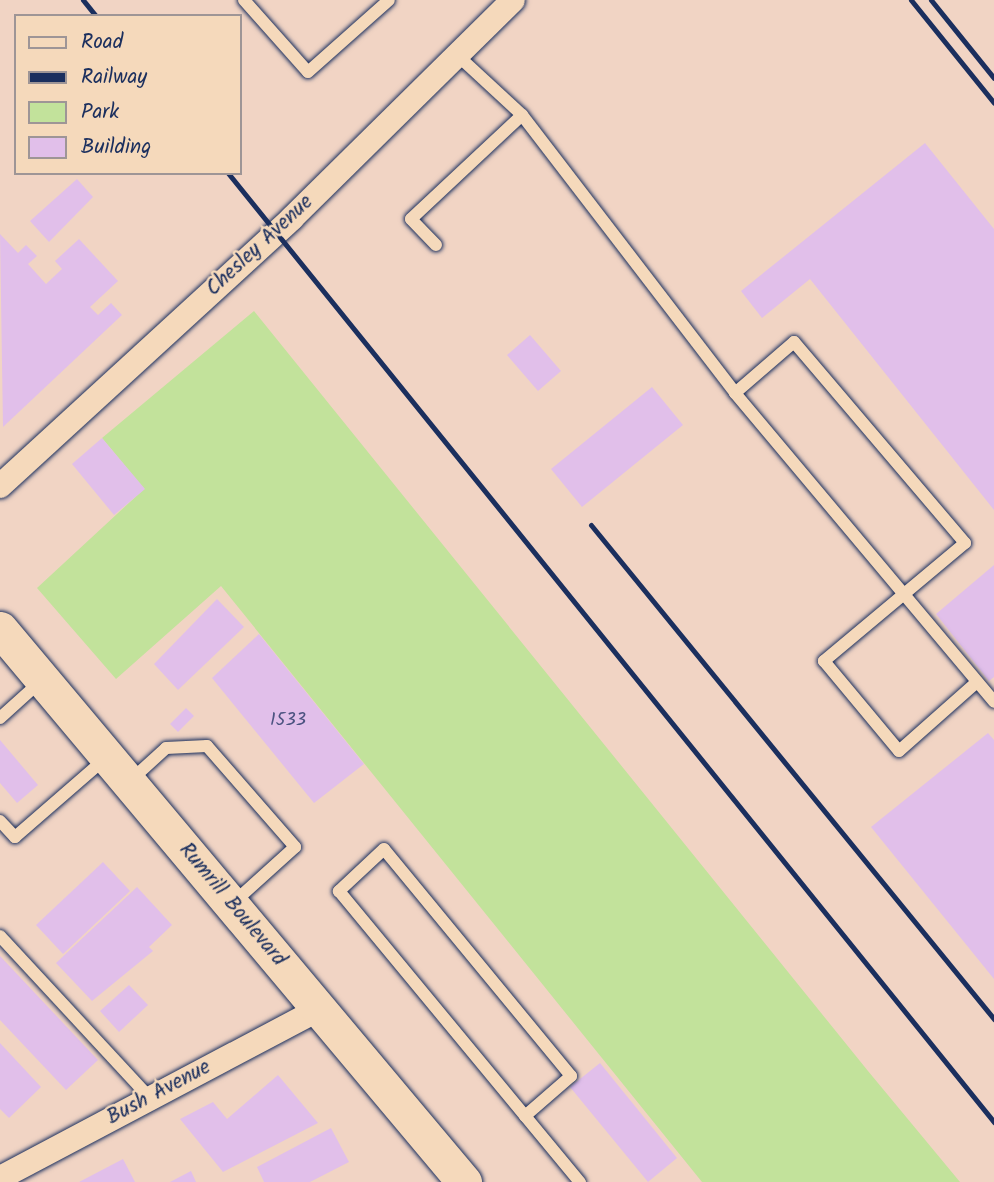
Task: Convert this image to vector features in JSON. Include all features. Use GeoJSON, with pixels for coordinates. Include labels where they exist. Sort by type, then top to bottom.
{"type":"FeatureCollection","features":[{"type":"Feature","properties":{"kind":"main road","name":"Rumrill Boulevard"},"geometry":{"type":"LineString","coordinates":[[0,629],[464,1182]]}},
{"type":"Feature","properties":{"kind":"street","name":"Chesley Avenue"},"geometry":{"type":"LineString","coordinates":[[0,486],[292,218],[513,0]]}},
{"type":"Feature","properties":{"kind":"street","name":"Bush Avenue"},"geometry":{"type":"LineString","coordinates":[[0,1180],[319,1009]]}},
{"type":"Feature","properties":{"kind":"lane"},"geometry":{"type":"LineString","coordinates":[[244,0],[308,72],[389,0]]}},
{"type":"Feature","properties":{"kind":"lane"},"geometry":{"type":"LineString","coordinates":[[456,54],[522,114],[735,393],[994,702]]}},
{"type":"Feature","properties":{"kind":"lane"},"geometry":{"type":"LineString","coordinates":[[436,245],[411,219],[522,114]]}},
{"type":"Feature","properties":{"kind":"lane"},"geometry":{"type":"LineString","coordinates":[[735,393],[794,342],[965,543],[901,594],[824,662],[898,751],[977,682]]}},
{"type":"Feature","properties":{"kind":"lane"},"geometry":{"type":"LineString","coordinates":[[0,718],[42,680]]}},
{"type":"Feature","properties":{"kind":"lane"},"geometry":{"type":"LineString","coordinates":[[0,821],[15,837],[118,769],[166,748],[207,746],[295,847],[231,904]]}},
{"type":"Feature","properties":{"kind":"lane"},"geometry":{"type":"LineString","coordinates":[[525,1116],[571,1076],[384,849],[339,891],[525,1116],[580,1182]]}},
{"type":"Feature","properties":{"kind":"lane"},"geometry":{"type":"LineString","coordinates":[[0,936],[150,1098]]}},
{"type":"Feature","properties":{"kind":"green space"},"geometry":{"type":"Polygon","coordinates":[[[254,311],[960,1182],[702,1182],[221,586],[116,679],[37,588],[144,489],[102,438],[254,311]]]}},
{"type":"Feature","properties":{"kind":"building"},"geometry":{"type":"Polygon","coordinates":[[[925,143],[994,229],[994,510],[810,279],[762,318],[741,291],[925,143]]]}},
{"type":"Feature","properties":{"kind":"building"},"geometry":{"type":"Polygon","coordinates":[[[77,179],[93,197],[49,242],[30,221],[77,179]]]}},
{"type":"Feature","properties":{"kind":"building"},"geometry":{"type":"Polygon","coordinates":[[[0,234],[18,253],[26,245],[37,256],[28,264],[46,284],[62,269],[55,261],[79,239],[118,281],[90,307],[98,315],[111,303],[122,315],[3,427],[0,234]]]}},
{"type":"Feature","properties":{"kind":"building"},"geometry":{"type":"Polygon","coordinates":[[[530,335],[561,371],[538,391],[507,355],[530,335]]]}},
{"type":"Feature","properties":{"kind":"building"},"geometry":{"type":"Polygon","coordinates":[[[652,387],[683,425],[582,507],[551,469],[652,387]]]}},
{"type":"Feature","properties":{"kind":"building"},"geometry":{"type":"Polygon","coordinates":[[[102,438],[145,489],[114,515],[72,464],[102,438]]]}},
{"type":"Feature","properties":{"kind":"building"},"geometry":{"type":"Polygon","coordinates":[[[994,565],[994,677],[989,681],[936,614],[994,565]]]}},
{"type":"Feature","properties":{"kind":"building"},"geometry":{"type":"Polygon","coordinates":[[[217,599],[244,627],[178,690],[154,664],[217,599]]]}},
{"type":"Feature","properties":{"kind":"building"},"geometry":{"type":"Polygon","coordinates":[[[259,634],[364,764],[314,803],[212,678],[259,634]]]}},
{"type":"Feature","properties":{"kind":"building"},"geometry":{"type":"Polygon","coordinates":[[[186,708],[194,716],[178,732],[170,724],[186,708]]]}},
{"type":"Feature","properties":{"kind":"building"},"geometry":{"type":"Polygon","coordinates":[[[988,733],[994,740],[994,979],[871,827],[988,733]]]}},
{"type":"Feature","properties":{"kind":"building"},"geometry":{"type":"Polygon","coordinates":[[[0,740],[38,785],[17,803],[0,783],[0,740]]]}},
{"type":"Feature","properties":{"kind":"building"},"geometry":{"type":"Polygon","coordinates":[[[103,862],[130,891],[63,954],[36,925],[103,862]]]}},
{"type":"Feature","properties":{"kind":"building"},"geometry":{"type":"Polygon","coordinates":[[[137,887],[172,925],[149,947],[153,951],[92,1001],[56,963],[137,887]]]}},
{"type":"Feature","properties":{"kind":"building"},"geometry":{"type":"Polygon","coordinates":[[[0,956],[98,1060],[66,1090],[0,1020],[0,956]]]}},
{"type":"Feature","properties":{"kind":"building"},"geometry":{"type":"Polygon","coordinates":[[[129,985],[148,1005],[119,1032],[100,1011],[129,985]]]}},
{"type":"Feature","properties":{"kind":"building"},"geometry":{"type":"Polygon","coordinates":[[[0,1043],[41,1087],[9,1118],[0,1109],[0,1043]]]}},
{"type":"Feature","properties":{"kind":"building"},"geometry":{"type":"Polygon","coordinates":[[[600,1063],[677,1158],[648,1182],[570,1087],[600,1063]]]}},
{"type":"Feature","properties":{"kind":"building"},"geometry":{"type":"Polygon","coordinates":[[[278,1075],[318,1123],[223,1172],[180,1119],[213,1102],[227,1119],[278,1075]]]}},
{"type":"Feature","properties":{"kind":"building"},"geometry":{"type":"Polygon","coordinates":[[[331,1128],[349,1162],[310,1182],[264,1182],[257,1167],[331,1128]]]}},
{"type":"Feature","properties":{"kind":"building"},"geometry":{"type":"Polygon","coordinates":[[[123,1159],[135,1182],[79,1182],[123,1159]]]}},
{"type":"Feature","properties":{"kind":"building"},"geometry":{"type":"Polygon","coordinates":[[[191,1171],[196,1182],[170,1182],[191,1171]]]}},
{"type":"Feature","properties":{"kind":"railway"},"geometry":{"type":"LineString","coordinates":[[83,0],[94,14]]}},
{"type":"Feature","properties":{"kind":"railway"},"geometry":{"type":"LineString","coordinates":[[911,0],[994,103]]}},
{"type":"Feature","properties":{"kind":"railway"},"geometry":{"type":"LineString","coordinates":[[931,0],[994,78]]}},
{"type":"Feature","properties":{"kind":"railway"},"geometry":{"type":"LineString","coordinates":[[230,175],[994,1122]]}},
{"type":"Feature","properties":{"kind":"railway"},"geometry":{"type":"LineString","coordinates":[[591,525],[994,1019]]}}]}
